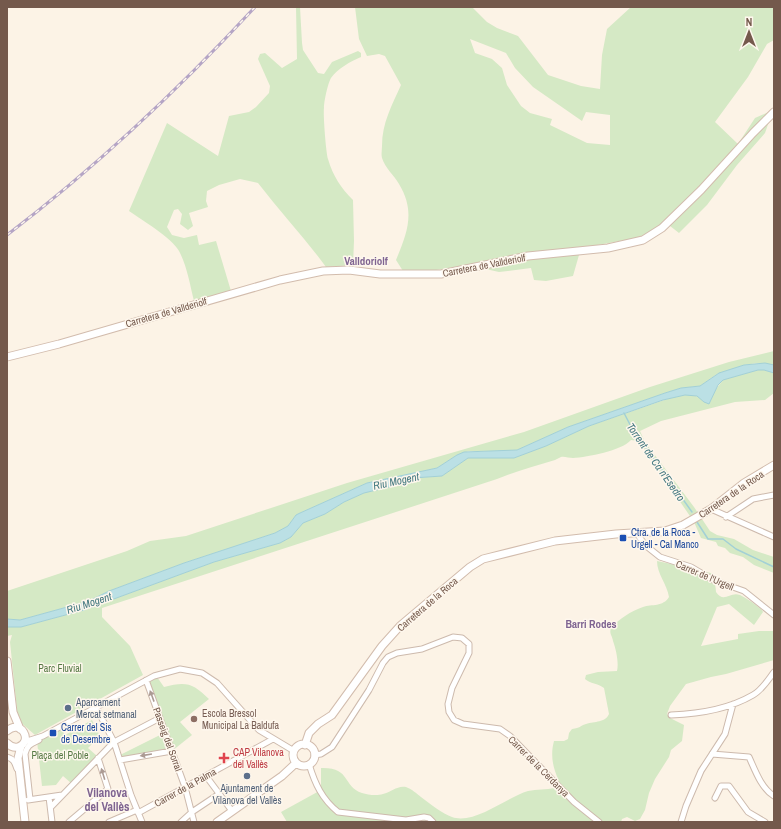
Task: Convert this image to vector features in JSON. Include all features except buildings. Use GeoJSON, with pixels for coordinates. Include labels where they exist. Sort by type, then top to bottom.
{"type":"FeatureCollection","features":[{"type":"Feature","properties":{"kind":"street","name":"Carretera de Vallderiolf"},"geometry":{"type":"LineString","coordinates":[[7,357],[60,344],[280,280],[324,271],[349,270],[380,274],[441,274],[528,256],[608,248],[643,240],[662,228],[701,190],[774,112]]}},
{"type":"Feature","properties":{"kind":"street","name":"Carretera de la Roca"},"geometry":{"type":"LineString","coordinates":[[305,745],[309,733],[318,724],[332,715],[382,646],[400,626],[470,567],[483,559],[555,541],[638,535],[665,531],[682,525],[711,509],[744,483],[774,465]]}},
{"type":"Feature","properties":{"kind":"street"},"geometry":{"type":"LineString","coordinates":[[726,517],[753,499],[774,495]]}},
{"type":"Feature","properties":{"kind":"street"},"geometry":{"type":"LineString","coordinates":[[711,509],[726,517],[774,537]]}},
{"type":"Feature","properties":{"kind":"street","name":"Carretera de la Roca"},"geometry":{"type":"LineString","coordinates":[[596,537],[623,533],[665,531]]}},
{"type":"Feature","properties":{"kind":"street","name":"Carrer de l'Urgell"},"geometry":{"type":"LineString","coordinates":[[638,535],[645,544],[660,557],[691,567],[713,580],[744,591],[774,615]]}},
{"type":"Feature","properties":{"kind":"street","name":"Carrer de la Cerdanya"},"geometry":{"type":"LineString","coordinates":[[314,755],[321,754],[332,747],[369,690],[383,663],[388,657],[398,653],[422,649],[453,637],[462,638],[469,644],[470,653],[452,688],[448,704],[451,716],[454,720],[463,724],[500,729],[510,736],[574,802],[599,822]]}},
{"type":"Feature","properties":{"kind":"street"},"geometry":{"type":"LineString","coordinates":[[7,661],[13,712],[22,731],[23,744],[18,758],[20,775],[26,800]]}},
{"type":"Feature","properties":{"kind":"street"},"geometry":{"type":"LineString","coordinates":[[25,822],[25,754],[26,748],[30,744],[154,676],[180,669],[202,673],[217,683],[259,730],[294,751]]}},
{"type":"Feature","properties":{"kind":"street"},"geometry":{"type":"LineString","coordinates":[[671,715],[689,715],[733,704],[753,695],[774,672]]}},
{"type":"Feature","properties":{"kind":"street","name":"Passeig del Sorral"},"geometry":{"type":"LineString","coordinates":[[146,680],[185,787],[194,822]]}},
{"type":"Feature","properties":{"kind":"street"},"geometry":{"type":"LineString","coordinates":[[681,822],[693,786],[725,734],[733,704]]}},
{"type":"Feature","properties":{"kind":"street"},"geometry":{"type":"LineString","coordinates":[[96,707],[114,742],[142,822]]}},
{"type":"Feature","properties":{"kind":"street"},"geometry":{"type":"LineString","coordinates":[[8,730],[13,712]]}},
{"type":"Feature","properties":{"kind":"street"},"geometry":{"type":"LineString","coordinates":[[51,807],[114,742],[160,718]]}},
{"type":"Feature","properties":{"kind":"street"},"geometry":{"type":"LineString","coordinates":[[8,730],[15,727],[31,737],[36,738]]}},
{"type":"Feature","properties":{"kind":"street"},"geometry":{"type":"LineString","coordinates":[[8,747],[16,748],[43,736]]}},
{"type":"Feature","properties":{"kind":"street","name":"Carrer de la Palma"},"geometry":{"type":"LineString","coordinates":[[109,822],[138,811],[274,739]]}},
{"type":"Feature","properties":{"kind":"street"},"geometry":{"type":"LineString","coordinates":[[305,745],[311,748],[314,755],[309,764],[302,766],[296,763],[293,758],[294,751],[298,746],[305,745]]}},
{"type":"Feature","properties":{"kind":"street"},"geometry":{"type":"LineString","coordinates":[[8,747],[18,758]]}},
{"type":"Feature","properties":{"kind":"street"},"geometry":{"type":"LineString","coordinates":[[120,760],[172,751]]}},
{"type":"Feature","properties":{"kind":"street"},"geometry":{"type":"LineString","coordinates":[[712,754],[749,757],[760,781],[769,793],[774,796]]}},
{"type":"Feature","properties":{"kind":"street"},"geometry":{"type":"LineString","coordinates":[[7,757],[14,761],[20,775]]}},
{"type":"Feature","properties":{"kind":"street"},"geometry":{"type":"LineString","coordinates":[[69,822],[108,790],[98,758]]}},
{"type":"Feature","properties":{"kind":"street"},"geometry":{"type":"LineString","coordinates":[[217,822],[282,776],[296,763]]}},
{"type":"Feature","properties":{"kind":"street"},"geometry":{"type":"LineString","coordinates":[[309,764],[315,784],[331,807],[338,812],[384,819],[406,820],[424,817],[429,818],[433,822]]}},
{"type":"Feature","properties":{"kind":"street"},"geometry":{"type":"LineString","coordinates":[[206,776],[232,811]]}},
{"type":"Feature","properties":{"kind":"street"},"geometry":{"type":"LineString","coordinates":[[715,798],[721,786],[729,786],[748,812],[765,822]]}},
{"type":"Feature","properties":{"kind":"street"},"geometry":{"type":"LineString","coordinates":[[181,822],[192,812],[219,794]]}},
{"type":"Feature","properties":{"kind":"street"},"geometry":{"type":"LineString","coordinates":[[26,800],[62,795]]}},
{"type":"Feature","properties":{"kind":"street"},"geometry":{"type":"LineString","coordinates":[[50,797],[52,822]]}},
{"type":"Feature","properties":{"kind":"green space"},"geometry":{"type":"Polygon","coordinates":[[[296,7],[300,7],[303,50],[318,73],[324,74],[332,62],[358,51],[361,53],[361,57],[344,66],[331,78],[326,92],[324,112],[328,159],[332,171],[338,181],[353,200],[353,265],[326,267],[258,183],[240,179],[219,185],[207,191],[206,201],[208,207],[189,213],[193,226],[188,230],[180,224],[182,214],[178,209],[174,210],[167,227],[172,235],[184,238],[197,235],[199,245],[216,241],[231,291],[194,301],[188,276],[179,251],[170,241],[129,211],[167,123],[218,156],[229,116],[249,112],[269,93],[270,86],[258,59],[260,54],[265,53],[282,68],[297,59],[296,7]]]}},
{"type":"Feature","properties":{"kind":"green space"},"geometry":{"type":"Polygon","coordinates":[[[355,7],[472,7],[487,22],[497,28],[518,36],[548,75],[581,86],[600,89],[602,55],[607,29],[631,7],[774,7],[774,40],[767,44],[748,77],[715,122],[738,144],[755,118],[773,110],[765,133],[737,165],[707,205],[679,233],[665,222],[642,237],[581,248],[573,276],[546,281],[534,280],[531,268],[499,272],[468,265],[430,271],[403,271],[396,260],[404,241],[408,222],[407,204],[399,184],[383,162],[382,158],[382,138],[386,122],[401,85],[385,56],[379,54],[367,56],[359,39],[355,7]],[[470,39],[475,53],[492,59],[502,68],[507,85],[521,106],[530,113],[552,119],[550,125],[587,143],[610,145],[610,115],[586,112],[582,121],[533,87],[515,68],[506,53],[470,39]]]}},
{"type":"Feature","properties":{"kind":"green space"},"geometry":{"type":"Polygon","coordinates":[[[774,351],[774,365],[758,363],[744,365],[717,374],[700,386],[681,388],[665,393],[568,427],[517,450],[469,451],[457,455],[437,468],[367,483],[296,515],[288,526],[275,533],[184,563],[109,591],[89,601],[20,620],[7,619],[7,591],[127,551],[150,541],[186,536],[347,483],[524,432],[650,387],[729,362],[774,351]]]}},
{"type":"Feature","properties":{"kind":"green space","name":"Parc Fluvial"},"geometry":{"type":"Polygon","coordinates":[[[758,370],[774,373],[774,393],[765,400],[735,402],[661,421],[640,431],[645,442],[694,507],[710,531],[717,535],[734,539],[753,550],[774,557],[774,573],[754,565],[743,557],[730,553],[725,548],[718,546],[716,542],[701,538],[694,522],[644,449],[638,441],[631,440],[620,447],[604,453],[573,458],[561,457],[102,608],[102,617],[130,646],[143,675],[35,735],[18,720],[10,642],[12,635],[7,636],[7,627],[21,627],[84,610],[214,562],[280,543],[291,537],[303,523],[325,514],[344,502],[364,493],[393,486],[413,478],[442,476],[468,458],[514,458],[546,446],[589,426],[670,398],[692,395],[699,397],[704,402],[710,402],[716,389],[723,380],[758,370]]]}},
{"type":"Feature","properties":{"kind":"green space"},"geometry":{"type":"Polygon","coordinates":[[[657,561],[714,574],[716,592],[719,595],[724,597],[736,594],[740,595],[762,610],[763,612],[754,625],[729,604],[717,607],[701,646],[738,639],[738,634],[759,631],[774,631],[774,660],[686,684],[670,706],[667,714],[670,718],[684,725],[682,741],[671,750],[669,757],[655,779],[649,793],[645,810],[640,819],[635,821],[627,817],[622,819],[621,822],[287,822],[281,812],[321,790],[321,768],[331,768],[337,770],[351,786],[362,793],[381,795],[397,788],[406,787],[444,813],[452,817],[461,818],[480,814],[528,791],[555,788],[559,781],[553,762],[552,752],[554,741],[564,741],[568,739],[569,733],[572,729],[605,719],[609,714],[604,688],[585,679],[586,675],[598,672],[617,671],[617,656],[610,633],[611,628],[621,618],[630,613],[643,607],[661,604],[669,597],[657,566],[657,561]]]}},
{"type":"Feature","properties":{"kind":"green space"},"geometry":{"type":"Polygon","coordinates":[[[157,677],[164,687],[178,684],[189,685],[194,687],[209,699],[180,722],[192,735],[172,751],[146,680],[157,677]]]}},
{"type":"Feature","properties":{"kind":"green space","name":"Plaça del Poble"},"geometry":{"type":"Polygon","coordinates":[[[92,720],[100,736],[88,748],[97,756],[71,783],[63,776],[56,785],[42,786],[37,741],[61,728],[65,735],[92,720]]]}},
{"type":"Feature","properties":{"kind":"green space"},"geometry":{"type":"Polygon","coordinates":[[[164,733],[169,749],[121,758],[120,755],[164,733]]]}},
{"type":"Feature","properties":{"kind":"water","name":"Riu Mogent"},"geometry":{"type":"Polygon","coordinates":[[[765,363],[774,365],[774,373],[758,370],[723,380],[718,385],[709,404],[697,396],[685,395],[663,400],[589,426],[546,446],[514,458],[468,458],[442,476],[413,478],[393,486],[364,493],[344,502],[325,514],[303,523],[291,537],[280,543],[214,562],[84,610],[21,627],[7,627],[7,619],[20,620],[89,601],[109,591],[184,563],[275,533],[288,526],[296,515],[367,483],[437,468],[464,452],[517,450],[568,427],[665,393],[681,388],[700,386],[719,373],[744,365],[765,363]]]}},
{"type":"Feature","properties":{"kind":"waterway","name":"Torrent de Ca n'Esedro"},"geometry":{"type":"LineString","coordinates":[[624,413],[636,436],[642,442],[692,512]]}},
{"type":"Feature","properties":{"kind":"waterway","name":"Torrent de Ca n'Esedro"},"geometry":{"type":"LineString","coordinates":[[697,522],[708,539],[723,539],[736,549],[774,567]]}},
{"type":"Feature","properties":{"kind":"railway"},"geometry":{"type":"LineString","coordinates":[[7,235],[105,155],[197,68],[255,7]]}},
{"type":"Feature","properties":{"kind":"place","name":"Ctra. de la Roca - Urgell - Cal Manco"},"geometry":{"type":"Point","coordinates":[623,538]}},
{"type":"Feature","properties":{"kind":"place","name":"Aparcament Mercat setmanal"},"geometry":{"type":"Point","coordinates":[68,708]}},
{"type":"Feature","properties":{"kind":"place","name":"Escola Bressol Municipal La Baldufa"},"geometry":{"type":"Point","coordinates":[194,719]}},
{"type":"Feature","properties":{"kind":"place","name":"Carrer del Sis de Desembre"},"geometry":{"type":"Point","coordinates":[53,733]}},
{"type":"Feature","properties":{"kind":"place","name":"CAP Vilanova del Vallès"},"geometry":{"type":"Point","coordinates":[224,758]}},
{"type":"Feature","properties":{"kind":"place","name":"Ajuntament de Vilanova del Vallès"},"geometry":{"type":"Point","coordinates":[247,776]}},
{"type":"Feature","properties":{"kind":"district","name":"Valldoriolf"},"geometry":{"type":"Point","coordinates":[366,261]}},
{"type":"Feature","properties":{"kind":"district","name":"Barri Rodes"},"geometry":{"type":"Point","coordinates":[591,624]}},
{"type":"Feature","properties":{"kind":"district","name":"Vilanova del Vallès"},"geometry":{"type":"Point","coordinates":[107,800]}}]}
